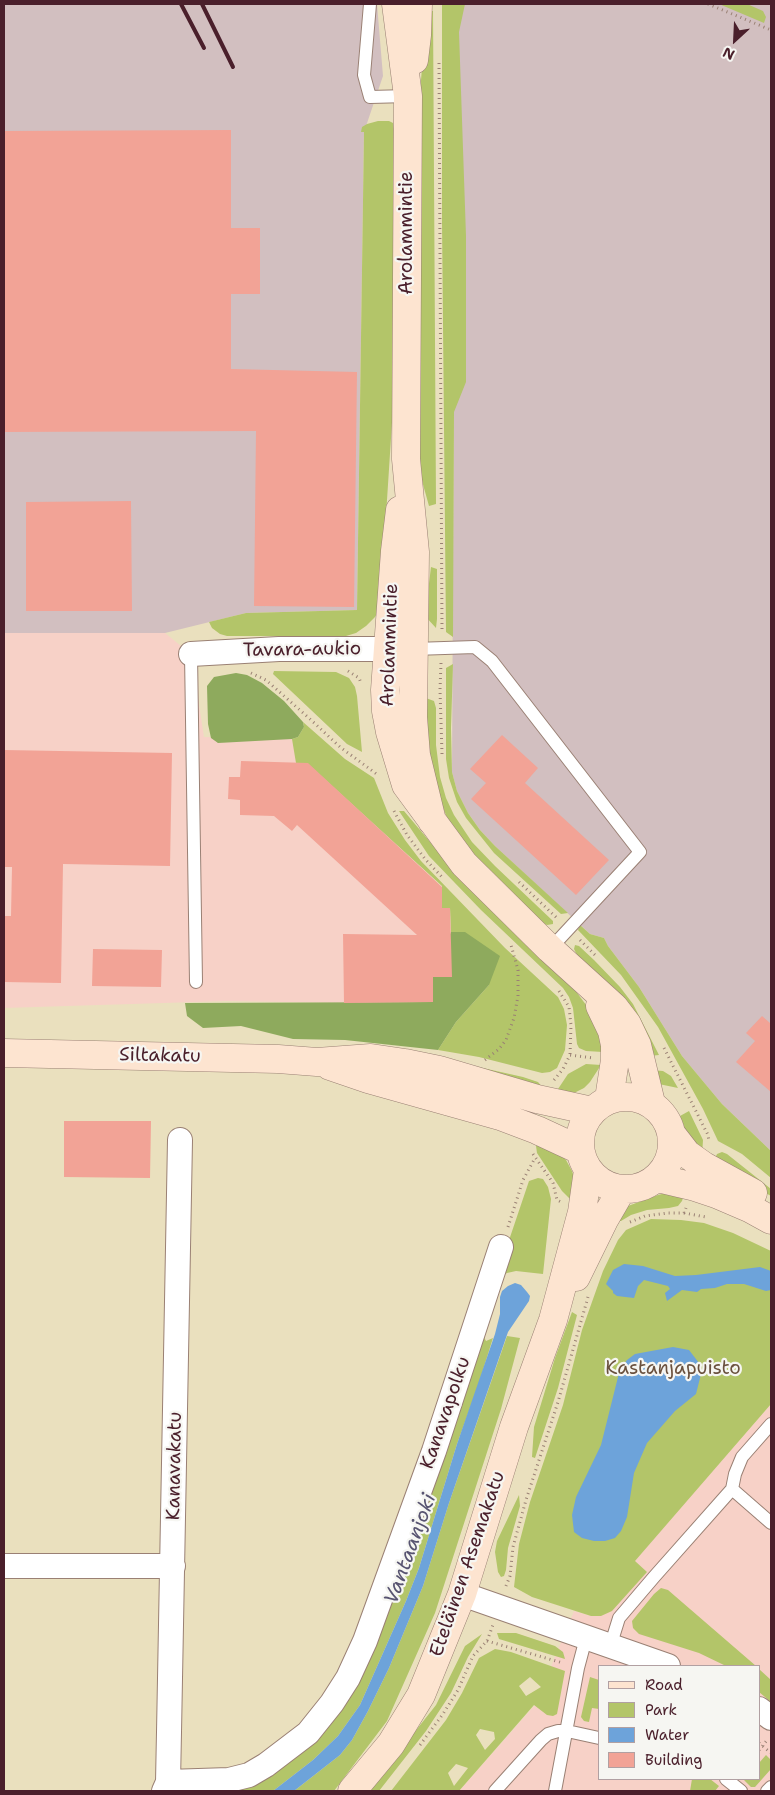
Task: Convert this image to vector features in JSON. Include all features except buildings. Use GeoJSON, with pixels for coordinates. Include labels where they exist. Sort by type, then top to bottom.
{"type":"FeatureCollection","features":[{"type":"Feature","properties":{"kind":"street","name":"Arolammintie"},"geometry":{"type":"LineString","coordinates":[[396,4],[408,96],[406,459],[415,552],[413,718],[416,755],[432,821]]}},
{"type":"Feature","properties":{"kind":"street","name":"Arolammintie"},"geometry":{"type":"LineString","coordinates":[[408,96],[418,35],[418,4]]}},
{"type":"Feature","properties":{"kind":"street","name":"Arolammintie"},"geometry":{"type":"LineString","coordinates":[[406,459],[395,551],[385,690],[386,712],[390,732],[406,785],[464,864],[550,949],[596,974],[614,1007],[633,1034],[652,1103]]}},
{"type":"Feature","properties":{"kind":"street","name":"Tavara-aukio"},"geometry":{"type":"LineString","coordinates":[[191,654],[279,649],[414,649]]}},
{"type":"Feature","properties":{"kind":"street","name":"Arolammintie"},"geometry":{"type":"LineString","coordinates":[[596,974],[615,1045],[615,1060],[601,1105]]}},
{"type":"Feature","properties":{"kind":"street","name":"Siltakatu"},"geometry":{"type":"LineString","coordinates":[[4,1053],[278,1059],[317,1062],[371,1058],[439,1070],[537,1099],[601,1105]]}},
{"type":"Feature","properties":{"kind":"street","name":"Siltakatu"},"geometry":{"type":"LineString","coordinates":[[317,1062],[368,1079],[500,1116],[537,1130],[584,1160]]}},
{"type":"Feature","properties":{"kind":"street"},"geometry":{"type":"LineString","coordinates":[[624,1096],[652,1103],[665,1118],[672,1136],[673,1148],[664,1170],[657,1178],[646,1185],[634,1189],[622,1189],[603,1183],[584,1160],[580,1136],[584,1123],[601,1105],[624,1096]]}},
{"type":"Feature","properties":{"kind":"street"},"geometry":{"type":"LineString","coordinates":[[672,1136],[687,1154],[699,1177],[771,1220]]}},
{"type":"Feature","properties":{"kind":"street","name":"Kanavakatu"},"geometry":{"type":"LineString","coordinates":[[166,1787],[173,1566],[180,1140]]}},
{"type":"Feature","properties":{"kind":"street","name":"Eteläinen Asemakatu"},"geometry":{"type":"LineString","coordinates":[[352,1791],[391,1744],[421,1696],[462,1594],[514,1426],[553,1320],[582,1212],[584,1160]]}},
{"type":"Feature","properties":{"kind":"street"},"geometry":{"type":"LineString","coordinates":[[657,1178],[699,1177],[771,1203]]}},
{"type":"Feature","properties":{"kind":"street","name":"Eteläinen Asemakatu"},"geometry":{"type":"LineString","coordinates":[[553,1320],[570,1291],[604,1220],[622,1189]]}},
{"type":"Feature","properties":{"kind":"street","name":"Kanavapolku"},"geometry":{"type":"LineString","coordinates":[[166,1787],[229,1780],[249,1775],[266,1765],[308,1732],[332,1703],[348,1678],[365,1641],[434,1451],[501,1248]]}},
{"type":"Feature","properties":{"kind":"street"},"geometry":{"type":"LineString","coordinates":[[4,1566],[173,1566]]}},
{"type":"Feature","properties":{"kind":"street"},"geometry":{"type":"LineString","coordinates":[[462,1594],[665,1665]]}},
{"type":"Feature","properties":{"kind":"street"},"geometry":{"type":"LineString","coordinates":[[760,1710],[771,1718]]}},
{"type":"Feature","properties":{"kind":"lane"},"geometry":{"type":"LineString","coordinates":[[370,4],[364,75],[370,97],[408,96]]}},
{"type":"Feature","properties":{"kind":"lane"},"geometry":{"type":"LineString","coordinates":[[414,649],[475,647],[492,661],[640,852],[550,949]]}},
{"type":"Feature","properties":{"kind":"lane"},"geometry":{"type":"LineString","coordinates":[[191,654],[196,982]]}},
{"type":"Feature","properties":{"kind":"lane"},"geometry":{"type":"LineString","coordinates":[[610,1647],[620,1618],[732,1490],[735,1474],[742,1457],[771,1424]]}},
{"type":"Feature","properties":{"kind":"lane"},"geometry":{"type":"LineString","coordinates":[[732,1490],[771,1523]]}},
{"type":"Feature","properties":{"kind":"lane"},"geometry":{"type":"LineString","coordinates":[[555,1791],[578,1668],[586,1638]]}},
{"type":"Feature","properties":{"kind":"lane"},"geometry":{"type":"LineString","coordinates":[[495,1791],[548,1734],[567,1731],[598,1738]]}},
{"type":"Feature","properties":{"kind":"lane"},"geometry":{"type":"LineString","coordinates":[[727,1780],[741,1791]]}},
{"type":"Feature","properties":{"kind":"lane"},"geometry":{"type":"LineString","coordinates":[[767,1791],[771,1787]]}},
{"type":"Feature","properties":{"kind":"path"},"geometry":{"type":"LineString","coordinates":[[708,4],[771,30]]}},
{"type":"Feature","properties":{"kind":"path"},"geometry":{"type":"LineString","coordinates":[[438,62],[442,648],[440,690],[442,756]]}},
{"type":"Feature","properties":{"kind":"path"},"geometry":{"type":"LineString","coordinates":[[246,671],[266,680],[340,747],[378,775]]}},
{"type":"Feature","properties":{"kind":"path"},"geometry":{"type":"LineString","coordinates":[[512,876],[568,928],[596,974]]}},
{"type":"Feature","properties":{"kind":"path"},"geometry":{"type":"LineString","coordinates":[[480,1063],[499,1049],[506,1040],[514,1018],[518,996],[518,970],[511,945]]}},
{"type":"Feature","properties":{"kind":"path"},"geometry":{"type":"LineString","coordinates":[[626,1224],[645,1216],[684,1213],[710,1149],[708,1135],[663,1047]]}},
{"type":"Feature","properties":{"kind":"path"},"geometry":{"type":"LineString","coordinates":[[530,1147],[535,1158],[553,1183],[557,1200],[582,1212]]}},
{"type":"Feature","properties":{"kind":"path"},"geometry":{"type":"LineString","coordinates":[[501,1248],[524,1180],[535,1158]]}},
{"type":"Feature","properties":{"kind":"path"},"geometry":{"type":"LineString","coordinates":[[415,1752],[444,1714],[458,1690],[473,1656],[487,1641],[510,1576],[513,1546],[558,1402],[590,1290]]}},
{"type":"Feature","properties":{"kind":"path"},"geometry":{"type":"LineString","coordinates":[[487,1641],[578,1668]]}},
{"type":"Feature","properties":{"kind":"path"},"geometry":{"type":"LineString","coordinates":[[760,1749],[771,1736]]}},
{"type":"Feature","properties":{"kind":"path"},"geometry":{"type":"LineString","coordinates":[[762,1746],[771,1753]]}},
{"type":"Feature","properties":{"kind":"shaded area"},"geometry":{"type":"Polygon","coordinates":[[[4,4],[377,4],[383,76],[364,132],[357,610],[246,613],[165,633],[4,633],[4,4]]]}},
{"type":"Feature","properties":{"kind":"shaded area"},"geometry":{"type":"Polygon","coordinates":[[[450,4],[771,4],[771,1151],[722,1104],[682,1056],[639,987],[604,938],[590,934],[495,846],[468,813],[457,791],[452,772],[454,357],[450,4]]]}},
{"type":"Feature","properties":{"kind":"shaded area"},"geometry":{"type":"Polygon","coordinates":[[[4,633],[165,633],[191,654],[204,737],[292,739],[442,887],[442,908],[450,908],[452,977],[433,1002],[227,1001],[4,1008],[4,633]]]}},
{"type":"Feature","properties":{"kind":"shaded area"},"geometry":{"type":"Polygon","coordinates":[[[771,1404],[771,1791],[459,1791],[535,1705],[574,1611],[591,1616],[601,1616],[647,1572],[634,1561],[771,1404]]]}},
{"type":"Feature","properties":{"kind":"green space"},"geometry":{"type":"Polygon","coordinates":[[[442,4],[465,4],[459,32],[466,236],[466,382],[454,412],[453,637],[446,632],[442,4]]]}},
{"type":"Feature","properties":{"kind":"green space"},"geometry":{"type":"Polygon","coordinates":[[[719,4],[747,4],[763,11],[766,17],[764,23],[719,4]]]}},
{"type":"Feature","properties":{"kind":"green space"},"geometry":{"type":"Polygon","coordinates":[[[427,10],[433,11],[436,504],[429,506],[419,470],[418,115],[427,10]]]}},
{"type":"Feature","properties":{"kind":"green space"},"geometry":{"type":"Polygon","coordinates":[[[378,121],[393,123],[395,136],[396,361],[380,608],[375,617],[366,626],[356,633],[346,636],[227,636],[220,634],[212,628],[209,622],[246,613],[357,610],[364,132],[361,132],[362,127],[378,121]]]}},
{"type":"Feature","properties":{"kind":"green space"},"geometry":{"type":"Polygon","coordinates":[[[431,567],[437,569],[436,628],[425,616],[431,567]]]}},
{"type":"Feature","properties":{"kind":"green space"},"geometry":{"type":"Polygon","coordinates":[[[453,664],[452,772],[457,791],[468,813],[480,830],[568,913],[561,914],[494,853],[466,818],[457,802],[449,778],[446,759],[446,668],[453,664]]]}},
{"type":"Feature","properties":{"kind":"green space"},"geometry":{"type":"Polygon","coordinates":[[[274,671],[336,672],[349,678],[355,687],[357,696],[362,752],[347,744],[273,674],[274,671]]]}},
{"type":"Feature","properties":{"kind":"green space"},"geometry":{"type":"Polygon","coordinates":[[[236,673],[247,675],[262,683],[284,701],[303,722],[304,727],[298,737],[292,739],[218,743],[211,738],[208,724],[207,686],[214,677],[236,673]]]}},
{"type":"Feature","properties":{"kind":"green space"},"geometry":{"type":"Polygon","coordinates":[[[423,697],[434,701],[436,708],[436,745],[440,777],[446,798],[454,815],[472,842],[553,921],[553,924],[547,925],[540,922],[476,860],[447,818],[432,778],[423,697]]]}},
{"type":"Feature","properties":{"kind":"green space"},"geometry":{"type":"Polygon","coordinates":[[[303,722],[345,759],[374,778],[388,813],[421,861],[505,948],[558,997],[564,1009],[567,1025],[565,1050],[557,1068],[550,1072],[542,1073],[479,1057],[438,1050],[456,1022],[489,985],[465,933],[451,932],[450,908],[442,908],[442,886],[308,764],[296,763],[292,739],[298,737],[304,727],[303,722]]]}},
{"type":"Feature","properties":{"kind":"green space"},"geometry":{"type":"Polygon","coordinates":[[[399,811],[404,811],[463,881],[569,982],[595,1017],[603,1052],[586,1051],[579,1048],[573,1008],[563,988],[481,910],[429,856],[399,811]]]}},
{"type":"Feature","properties":{"kind":"green space"},"geometry":{"type":"Polygon","coordinates":[[[580,925],[590,934],[604,938],[639,987],[682,1056],[722,1104],[771,1151],[771,1178],[742,1154],[718,1141],[703,1109],[658,1027],[621,975],[578,930],[580,925]]]}},
{"type":"Feature","properties":{"kind":"green space"},"geometry":{"type":"Polygon","coordinates":[[[451,932],[465,932],[500,956],[489,985],[456,1022],[438,1050],[345,1040],[293,1039],[241,1026],[203,1028],[187,1016],[185,1003],[433,1002],[433,977],[451,932]]]}},
{"type":"Feature","properties":{"kind":"green space"},"geometry":{"type":"Polygon","coordinates":[[[575,945],[579,946],[594,960],[620,987],[633,1004],[659,1055],[649,1056],[578,957],[574,949],[575,945]]]}},
{"type":"Feature","properties":{"kind":"green space"},"geometry":{"type":"Polygon","coordinates":[[[456,1062],[523,1077],[538,1082],[543,1088],[456,1062]]]}},
{"type":"Feature","properties":{"kind":"green space"},"geometry":{"type":"Polygon","coordinates":[[[586,1064],[601,1065],[584,1088],[574,1093],[554,1095],[568,1074],[586,1064]]]}},
{"type":"Feature","properties":{"kind":"green space"},"geometry":{"type":"Polygon","coordinates":[[[651,1070],[663,1071],[671,1076],[678,1088],[654,1083],[651,1070]]]}},
{"type":"Feature","properties":{"kind":"green space"},"geometry":{"type":"Polygon","coordinates":[[[689,1111],[703,1140],[702,1156],[685,1130],[680,1116],[689,1111]]]}},
{"type":"Feature","properties":{"kind":"green space"},"geometry":{"type":"Polygon","coordinates":[[[538,1139],[558,1152],[566,1160],[576,1183],[576,1201],[570,1199],[562,1191],[537,1153],[538,1139]]]}},
{"type":"Feature","properties":{"kind":"green space"},"geometry":{"type":"Polygon","coordinates":[[[722,1152],[771,1189],[771,1196],[713,1163],[717,1154],[722,1152]]]}},
{"type":"Feature","properties":{"kind":"green space"},"geometry":{"type":"Polygon","coordinates":[[[538,1178],[543,1179],[548,1187],[551,1199],[543,1274],[516,1271],[507,1273],[499,1278],[503,1258],[529,1181],[538,1178]]]}},
{"type":"Feature","properties":{"kind":"green space"},"geometry":{"type":"Polygon","coordinates":[[[670,1192],[685,1192],[678,1206],[647,1210],[631,1215],[621,1221],[616,1221],[620,1212],[628,1206],[670,1192]]]}},
{"type":"Feature","properties":{"kind":"green space","name":"Kastanjapuisto"},"geometry":{"type":"Polygon","coordinates":[[[651,1219],[704,1223],[733,1233],[771,1251],[771,1404],[635,1561],[647,1572],[612,1611],[601,1616],[591,1616],[532,1597],[514,1587],[519,1544],[530,1502],[563,1405],[582,1330],[603,1271],[618,1240],[626,1230],[651,1219]]]}},
{"type":"Feature","properties":{"kind":"green space"},"geometry":{"type":"Polygon","coordinates":[[[572,1312],[577,1315],[558,1388],[535,1458],[532,1457],[534,1427],[555,1358],[572,1312]]]}},
{"type":"Feature","properties":{"kind":"green space"},"geometry":{"type":"Polygon","coordinates":[[[481,1331],[486,1341],[493,1338],[478,1386],[457,1444],[419,1568],[360,1705],[338,1736],[313,1760],[273,1791],[234,1791],[261,1781],[308,1746],[481,1331]]]}},
{"type":"Feature","properties":{"kind":"green space"},"geometry":{"type":"Polygon","coordinates":[[[507,1336],[520,1338],[501,1409],[435,1613],[387,1721],[334,1791],[294,1791],[340,1755],[352,1740],[389,1668],[423,1586],[449,1503],[507,1336]]]}},
{"type":"Feature","properties":{"kind":"green space"},"geometry":{"type":"Polygon","coordinates":[[[519,1495],[520,1506],[508,1548],[506,1570],[504,1576],[501,1577],[498,1572],[495,1552],[497,1541],[519,1495]]]}},
{"type":"Feature","properties":{"kind":"green space"},"geometry":{"type":"Polygon","coordinates":[[[661,1588],[668,1590],[755,1665],[724,1665],[699,1653],[639,1634],[633,1628],[632,1621],[661,1588]]]}},
{"type":"Feature","properties":{"kind":"green space"},"geometry":{"type":"Polygon","coordinates":[[[497,1633],[516,1633],[555,1646],[563,1652],[565,1659],[499,1639],[497,1633]]]}},
{"type":"Feature","properties":{"kind":"green space"},"geometry":{"type":"Polygon","coordinates":[[[482,1634],[468,1657],[451,1693],[426,1731],[379,1791],[368,1791],[436,1705],[465,1646],[482,1634]]]}},
{"type":"Feature","properties":{"kind":"green space"},"geometry":{"type":"Polygon","coordinates":[[[495,1649],[511,1652],[565,1671],[557,1714],[553,1716],[547,1715],[534,1705],[459,1791],[391,1791],[446,1720],[479,1658],[495,1649]],[[530,1677],[519,1686],[526,1696],[541,1687],[530,1677]],[[480,1729],[476,1735],[485,1750],[495,1739],[494,1732],[480,1729]],[[456,1764],[448,1773],[454,1786],[468,1768],[456,1764]]]}},
{"type":"Feature","properties":{"kind":"green space"},"geometry":{"type":"Polygon","coordinates":[[[760,1670],[771,1680],[771,1702],[760,1693],[760,1670]]]}},
{"type":"Feature","properties":{"kind":"green space"},"geometry":{"type":"Polygon","coordinates":[[[590,1677],[598,1680],[598,1709],[592,1708],[589,1722],[584,1721],[581,1717],[590,1677]]]}},
{"type":"Feature","properties":{"kind":"green space"},"geometry":{"type":"Polygon","coordinates":[[[766,1755],[771,1760],[771,1769],[755,1787],[751,1787],[744,1780],[760,1780],[760,1762],[766,1755]]]}},
{"type":"Feature","properties":{"kind":"green space"},"geometry":{"type":"Polygon","coordinates":[[[692,1780],[711,1780],[719,1786],[715,1791],[690,1791],[692,1780]]]}},
{"type":"Feature","properties":{"kind":"water"},"geometry":{"type":"Polygon","coordinates":[[[624,1264],[643,1266],[675,1276],[760,1267],[771,1271],[771,1290],[766,1291],[744,1284],[727,1284],[715,1288],[701,1289],[697,1292],[682,1290],[667,1301],[665,1293],[670,1289],[668,1286],[644,1280],[638,1286],[634,1298],[617,1296],[606,1284],[613,1270],[624,1264]]]}},
{"type":"Feature","properties":{"kind":"water"},"geometry":{"type":"Polygon","coordinates":[[[515,1283],[521,1285],[527,1292],[530,1296],[529,1301],[508,1332],[449,1503],[423,1586],[389,1668],[352,1740],[340,1755],[294,1791],[273,1791],[313,1760],[338,1736],[360,1705],[419,1568],[457,1444],[495,1334],[500,1314],[502,1291],[515,1283]]]}},
{"type":"Feature","properties":{"kind":"water"},"geometry":{"type":"Polygon","coordinates":[[[673,1347],[689,1350],[699,1363],[701,1374],[696,1394],[675,1411],[647,1443],[634,1473],[627,1517],[621,1531],[615,1538],[605,1541],[582,1538],[574,1532],[572,1515],[576,1497],[601,1445],[620,1369],[635,1354],[673,1347]]]}},
{"type":"Feature","properties":{"kind":"railway"},"geometry":{"type":"LineString","coordinates":[[181,4],[204,48]]}},
{"type":"Feature","properties":{"kind":"railway"},"geometry":{"type":"LineString","coordinates":[[202,4],[233,67]]}},
{"type":"Feature","properties":{"kind":"water label","name":"Vantaanjoki"},"geometry":{"type":"Point","coordinates":[411,1549]}}]}
